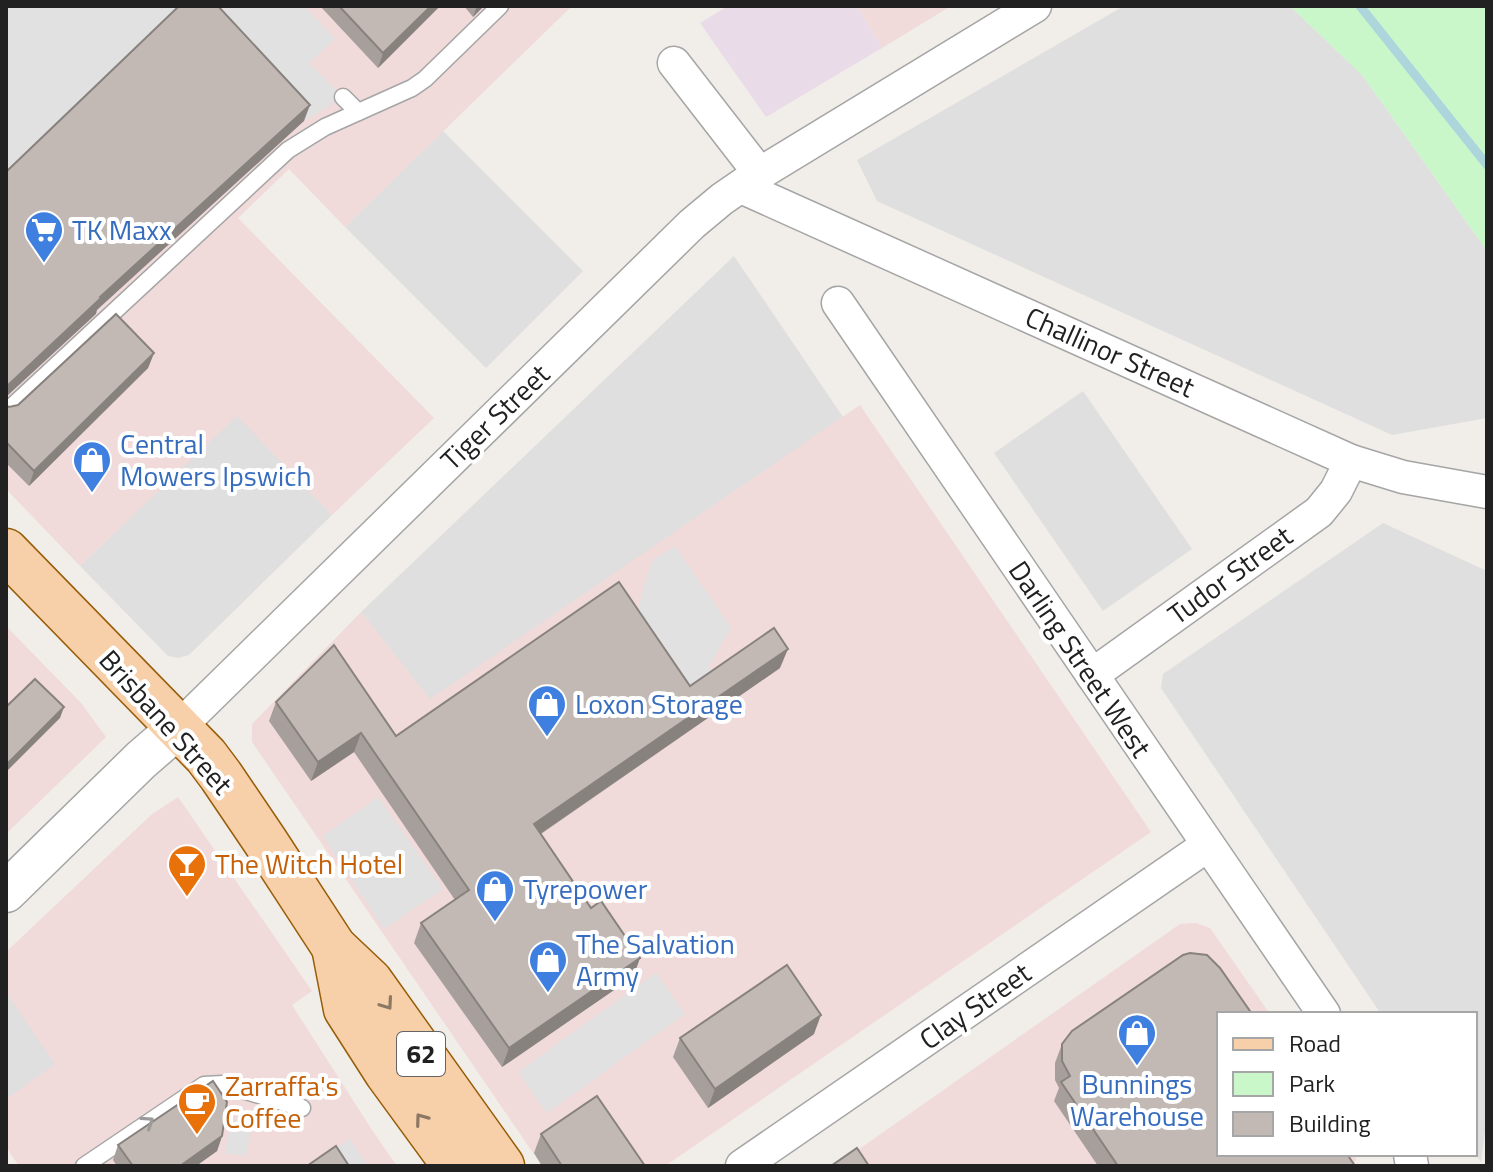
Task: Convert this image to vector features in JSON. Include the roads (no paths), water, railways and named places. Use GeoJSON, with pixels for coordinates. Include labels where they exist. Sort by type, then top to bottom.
{"type":"FeatureCollection","features":[{"type":"Feature","properties":{"kind":"main road","name":"Brisbane Street"},"geometry":{"type":"LineString","coordinates":[[15,567],[206,756],[334,947],[370,981],[502,1166]]}},
{"type":"Feature","properties":{"kind":"main road","name":"Brisbane Street"},"geometry":{"type":"LineString","coordinates":[[334,947],[346,1009],[387,1073],[455,1166]]}},
{"type":"Feature","properties":{"kind":"street","name":"Tiger Street"},"geometry":{"type":"LineString","coordinates":[[6,892],[178,728],[692,224],[750,180],[1035,6]]}},
{"type":"Feature","properties":{"kind":"street"},"geometry":{"type":"LineString","coordinates":[[674,63],[750,180]]}},
{"type":"Feature","properties":{"kind":"street","name":"Challinor Street"},"geometry":{"type":"LineString","coordinates":[[750,180],[1351,461],[1403,477],[1487,492]]}},
{"type":"Feature","properties":{"kind":"street","name":"Darling Street West"},"geometry":{"type":"LineString","coordinates":[[838,303],[1323,1012]]}},
{"type":"Feature","properties":{"kind":"street","name":"Tudor Street"},"geometry":{"type":"LineString","coordinates":[[1092,675],[1319,512],[1336,491],[1351,461]]}},
{"type":"Feature","properties":{"kind":"street","name":"Clay Street"},"geometry":{"type":"LineString","coordinates":[[746,1164],[1208,845]]}},
{"type":"Feature","properties":{"kind":"lane"},"geometry":{"type":"LineString","coordinates":[[6,412],[288,150],[307,137],[412,88],[500,6]]}},
{"type":"Feature","properties":{"kind":"lane"},"geometry":{"type":"LineString","coordinates":[[343,97],[358,112]]}},
{"type":"Feature","properties":{"kind":"lane"},"geometry":{"type":"LineString","coordinates":[[84,1166],[204,1085],[223,1084],[302,1108]]}},
{"type":"Feature","properties":{"kind":"waterway"},"geometry":{"type":"LineString","coordinates":[[1360,6],[1487,165]]}},
{"type":"Feature","properties":{"kind":"place","name":"TK Maxx"},"geometry":{"type":"Point","coordinates":[44,264]}},
{"type":"Feature","properties":{"kind":"place","name":"Central Mowers Ipswich"},"geometry":{"type":"Point","coordinates":[92,494]}},
{"type":"Feature","properties":{"kind":"place","name":"Loxon Storage"},"geometry":{"type":"Point","coordinates":[547,738]}},
{"type":"Feature","properties":{"kind":"place","name":"The Witch Hotel"},"geometry":{"type":"Point","coordinates":[187,898]}},
{"type":"Feature","properties":{"kind":"place","name":"Tyrepower"},"geometry":{"type":"Point","coordinates":[495,923]}},
{"type":"Feature","properties":{"kind":"place","name":"The Salvation Army"},"geometry":{"type":"Point","coordinates":[548,994]}},
{"type":"Feature","properties":{"kind":"place","name":"Bunnings Warehouse"},"geometry":{"type":"Point","coordinates":[1137,1067]}},
{"type":"Feature","properties":{"kind":"place","name":"Zarraffa's Coffee"},"geometry":{"type":"Point","coordinates":[197,1136]}}]}
